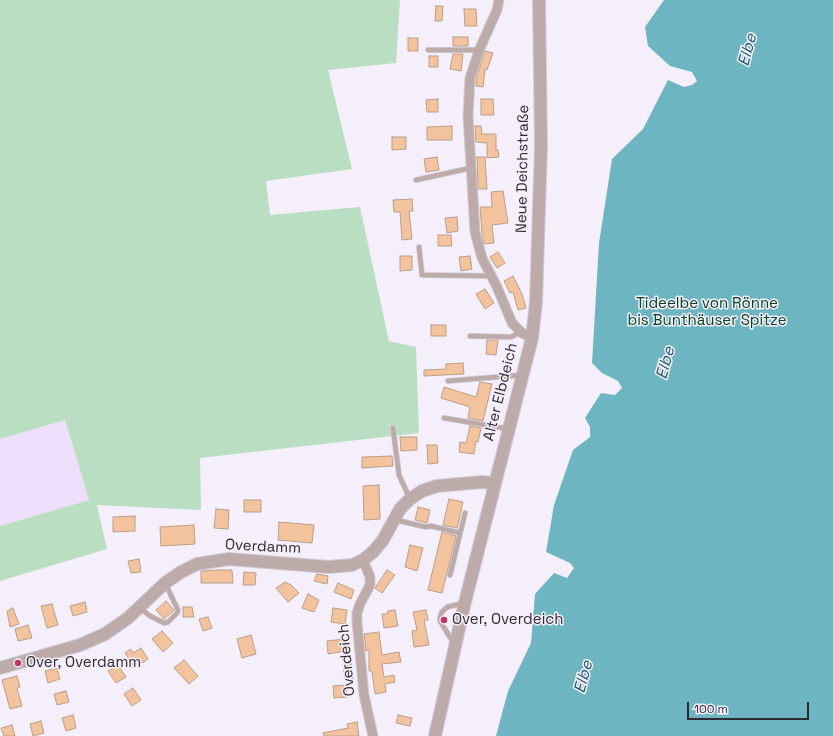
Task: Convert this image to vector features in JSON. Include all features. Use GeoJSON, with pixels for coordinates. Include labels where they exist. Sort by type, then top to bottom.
{"type":"FeatureCollection","features":[{"type":"Feature","properties":{"kind":"street","name":"Alter Elbdeich"},"geometry":{"type":"LineString","coordinates":[[434,736],[494,483],[532,338],[521,332],[512,323],[478,245],[468,116],[470,78],[479,50],[497,10],[498,0]]}},
{"type":"Feature","properties":{"kind":"street","name":"Neue Deichstraße"},"geometry":{"type":"LineString","coordinates":[[532,338],[536,302],[541,145],[539,0]]}},
{"type":"Feature","properties":{"kind":"street","name":"Overdamm"},"geometry":{"type":"LineString","coordinates":[[0,668],[94,640],[128,618],[165,583],[181,572],[197,564],[229,559],[335,567],[352,565],[363,560],[378,546],[394,519],[410,499],[422,491],[437,486],[482,482],[494,483]]}},
{"type":"Feature","properties":{"kind":"street","name":"Overdeich"},"geometry":{"type":"LineString","coordinates":[[363,560],[370,577],[370,584],[360,604],[357,613],[357,622],[364,695],[373,736]]}},
{"type":"Feature","properties":{"kind":"lane"},"geometry":{"type":"LineString","coordinates":[[428,50],[479,50]]}},
{"type":"Feature","properties":{"kind":"lane"},"geometry":{"type":"LineString","coordinates":[[416,180],[471,168]]}},
{"type":"Feature","properties":{"kind":"lane"},"geometry":{"type":"LineString","coordinates":[[419,247],[422,275],[492,276]]}},
{"type":"Feature","properties":{"kind":"lane"},"geometry":{"type":"LineString","coordinates":[[470,336],[511,337],[521,332]]}},
{"type":"Feature","properties":{"kind":"lane"},"geometry":{"type":"LineString","coordinates":[[448,381],[522,375]]}},
{"type":"Feature","properties":{"kind":"lane"},"geometry":{"type":"LineString","coordinates":[[444,418],[508,429]]}},
{"type":"Feature","properties":{"kind":"lane"},"geometry":{"type":"LineString","coordinates":[[393,428],[399,475],[410,499]]}},
{"type":"Feature","properties":{"kind":"lane"},"geometry":{"type":"LineString","coordinates":[[450,575],[465,513]]}},
{"type":"Feature","properties":{"kind":"lane"},"geometry":{"type":"LineString","coordinates":[[394,519],[426,527],[431,526],[460,532]]}},
{"type":"Feature","properties":{"kind":"lane"},"geometry":{"type":"LineString","coordinates":[[140,608],[150,616],[164,623],[168,622],[178,610],[165,583]]}},
{"type":"Feature","properties":{"kind":"lane"},"geometry":{"type":"LineString","coordinates":[[456,646],[440,622],[440,617],[442,612],[447,607],[465,602]]}},
{"type":"Feature","properties":{"kind":"shaded area"},"geometry":{"type":"Polygon","coordinates":[[[65,420],[89,500],[0,526],[0,439],[65,420]]]}},
{"type":"Feature","properties":{"kind":"green space"},"geometry":{"type":"Polygon","coordinates":[[[0,0],[400,0],[396,63],[328,70],[352,169],[266,181],[270,215],[360,207],[389,341],[416,347],[419,433],[200,458],[201,510],[97,505],[107,549],[0,581],[0,526],[89,500],[65,420],[0,439],[0,0]]]}},
{"type":"Feature","properties":{"kind":"water","name":"Tideelbe von Rönne bis Bunthäuser Spitze"},"geometry":{"type":"Polygon","coordinates":[[[664,0],[833,0],[833,736],[496,736],[508,691],[531,643],[535,594],[554,573],[567,578],[574,568],[570,563],[546,552],[554,505],[573,450],[590,437],[590,427],[585,418],[601,393],[615,395],[622,388],[618,381],[602,373],[592,363],[599,243],[612,159],[643,129],[668,80],[684,87],[692,85],[697,81],[692,72],[670,66],[648,46],[645,27],[664,0]]]}},
{"type":"Feature","properties":{"kind":"building"},"geometry":{"type":"Polygon","coordinates":[[[436,6],[443,6],[442,21],[435,21],[436,6]]]}},
{"type":"Feature","properties":{"kind":"building"},"geometry":{"type":"Polygon","coordinates":[[[464,9],[476,9],[477,26],[465,26],[464,9]]]}},
{"type":"Feature","properties":{"kind":"building"},"geometry":{"type":"Polygon","coordinates":[[[453,37],[468,37],[468,46],[453,46],[453,37]]]}},
{"type":"Feature","properties":{"kind":"building"},"geometry":{"type":"Polygon","coordinates":[[[408,38],[418,38],[418,51],[408,51],[408,38]]]}},
{"type":"Feature","properties":{"kind":"building"},"geometry":{"type":"Polygon","coordinates":[[[485,51],[493,53],[487,70],[485,69],[483,87],[476,86],[476,79],[485,51]]]}},
{"type":"Feature","properties":{"kind":"building"},"geometry":{"type":"Polygon","coordinates":[[[453,54],[463,54],[461,71],[450,69],[453,54]]]}},
{"type":"Feature","properties":{"kind":"building"},"geometry":{"type":"Polygon","coordinates":[[[429,56],[438,56],[438,67],[429,67],[429,56]]]}},
{"type":"Feature","properties":{"kind":"building"},"geometry":{"type":"Polygon","coordinates":[[[438,99],[438,112],[427,112],[426,100],[438,99]]]}},
{"type":"Feature","properties":{"kind":"building"},"geometry":{"type":"Polygon","coordinates":[[[481,99],[493,99],[494,115],[481,115],[481,99]]]}},
{"type":"Feature","properties":{"kind":"building"},"geometry":{"type":"Polygon","coordinates":[[[452,126],[452,140],[427,140],[427,127],[452,126]]]}},
{"type":"Feature","properties":{"kind":"building"},"geometry":{"type":"Polygon","coordinates":[[[475,126],[481,126],[482,134],[496,134],[496,150],[498,150],[499,157],[487,158],[487,143],[476,142],[475,126]]]}},
{"type":"Feature","properties":{"kind":"building"},"geometry":{"type":"Polygon","coordinates":[[[392,137],[406,137],[406,149],[392,150],[392,137]]]}},
{"type":"Feature","properties":{"kind":"building"},"geometry":{"type":"Polygon","coordinates":[[[437,157],[439,170],[426,172],[424,159],[437,157]]]}},
{"type":"Feature","properties":{"kind":"building"},"geometry":{"type":"Polygon","coordinates":[[[477,157],[485,157],[487,189],[478,189],[477,157]]]}},
{"type":"Feature","properties":{"kind":"building"},"geometry":{"type":"Polygon","coordinates":[[[503,191],[508,223],[492,225],[494,243],[484,244],[480,207],[492,207],[491,192],[503,191]]]}},
{"type":"Feature","properties":{"kind":"building"},"geometry":{"type":"Polygon","coordinates":[[[412,199],[413,211],[409,211],[412,239],[402,240],[400,212],[394,212],[393,200],[412,199]]]}},
{"type":"Feature","properties":{"kind":"building"},"geometry":{"type":"Polygon","coordinates":[[[457,217],[458,231],[447,233],[445,218],[457,217]]]}},
{"type":"Feature","properties":{"kind":"building"},"geometry":{"type":"Polygon","coordinates":[[[438,235],[451,235],[452,246],[438,246],[438,235]]]}},
{"type":"Feature","properties":{"kind":"building"},"geometry":{"type":"Polygon","coordinates":[[[498,252],[505,263],[497,268],[490,257],[498,252]]]}},
{"type":"Feature","properties":{"kind":"building"},"geometry":{"type":"Polygon","coordinates":[[[400,256],[412,256],[412,270],[400,271],[400,256]]]}},
{"type":"Feature","properties":{"kind":"building"},"geometry":{"type":"Polygon","coordinates":[[[470,256],[472,269],[461,271],[459,257],[470,256]]]}},
{"type":"Feature","properties":{"kind":"building"},"geometry":{"type":"Polygon","coordinates":[[[513,276],[522,294],[526,308],[518,310],[513,292],[510,293],[504,281],[513,276]]]}},
{"type":"Feature","properties":{"kind":"building"},"geometry":{"type":"Polygon","coordinates":[[[485,289],[494,303],[485,309],[476,294],[485,289]]]}},
{"type":"Feature","properties":{"kind":"building"},"geometry":{"type":"Polygon","coordinates":[[[431,325],[446,325],[446,336],[431,336],[431,325]]]}},
{"type":"Feature","properties":{"kind":"building"},"geometry":{"type":"Polygon","coordinates":[[[487,340],[498,340],[496,355],[486,354],[487,340]]]}},
{"type":"Feature","properties":{"kind":"building"},"geometry":{"type":"Polygon","coordinates":[[[463,363],[464,374],[424,376],[424,370],[446,369],[446,364],[463,363]]]}},
{"type":"Feature","properties":{"kind":"building"},"geometry":{"type":"Polygon","coordinates":[[[480,382],[492,384],[483,421],[468,418],[470,407],[441,398],[444,387],[476,397],[480,382]]]}},
{"type":"Feature","properties":{"kind":"building"},"geometry":{"type":"Polygon","coordinates":[[[470,426],[481,428],[478,442],[476,441],[474,454],[459,452],[460,442],[466,443],[470,426]]]}},
{"type":"Feature","properties":{"kind":"building"},"geometry":{"type":"Polygon","coordinates":[[[400,437],[417,437],[417,450],[401,451],[400,437]]]}},
{"type":"Feature","properties":{"kind":"building"},"geometry":{"type":"Polygon","coordinates":[[[427,445],[437,445],[438,463],[428,464],[427,445]]]}},
{"type":"Feature","properties":{"kind":"building"},"geometry":{"type":"Polygon","coordinates":[[[392,456],[393,466],[362,468],[362,457],[392,456]]]}},
{"type":"Feature","properties":{"kind":"building"},"geometry":{"type":"Polygon","coordinates":[[[379,485],[380,519],[364,520],[363,486],[379,485]]]}},
{"type":"Feature","properties":{"kind":"building"},"geometry":{"type":"Polygon","coordinates":[[[449,499],[463,502],[457,528],[443,525],[449,499]]]}},
{"type":"Feature","properties":{"kind":"building"},"geometry":{"type":"Polygon","coordinates":[[[244,500],[261,500],[261,512],[244,512],[244,500]]]}},
{"type":"Feature","properties":{"kind":"building"},"geometry":{"type":"Polygon","coordinates":[[[418,507],[430,510],[427,523],[415,520],[418,507]]]}},
{"type":"Feature","properties":{"kind":"building"},"geometry":{"type":"Polygon","coordinates":[[[216,509],[229,510],[228,529],[214,528],[216,509]]]}},
{"type":"Feature","properties":{"kind":"building"},"geometry":{"type":"Polygon","coordinates":[[[135,516],[135,531],[113,532],[113,517],[135,516]]]}},
{"type":"Feature","properties":{"kind":"building"},"geometry":{"type":"Polygon","coordinates":[[[279,522],[314,525],[312,543],[278,540],[279,522]]]}},
{"type":"Feature","properties":{"kind":"building"},"geometry":{"type":"Polygon","coordinates":[[[194,525],[195,544],[161,546],[160,527],[194,525]]]}},
{"type":"Feature","properties":{"kind":"building"},"geometry":{"type":"Polygon","coordinates":[[[442,532],[456,536],[442,593],[428,590],[442,532]]]}},
{"type":"Feature","properties":{"kind":"building"},"geometry":{"type":"Polygon","coordinates":[[[410,545],[423,548],[417,571],[405,567],[410,545]]]}},
{"type":"Feature","properties":{"kind":"building"},"geometry":{"type":"Polygon","coordinates":[[[139,559],[141,572],[131,573],[128,561],[139,559]]]}},
{"type":"Feature","properties":{"kind":"building"},"geometry":{"type":"Polygon","coordinates":[[[232,570],[233,583],[201,583],[201,571],[232,570]]]}},
{"type":"Feature","properties":{"kind":"building"},"geometry":{"type":"Polygon","coordinates":[[[387,570],[395,575],[382,593],[375,588],[387,570]]]}},
{"type":"Feature","properties":{"kind":"building"},"geometry":{"type":"Polygon","coordinates":[[[244,572],[256,573],[255,585],[243,585],[244,572]]]}},
{"type":"Feature","properties":{"kind":"building"},"geometry":{"type":"Polygon","coordinates":[[[317,574],[328,576],[327,584],[314,581],[317,574]]]}},
{"type":"Feature","properties":{"kind":"building"},"geometry":{"type":"Polygon","coordinates":[[[285,582],[291,585],[299,593],[288,602],[276,588],[285,582]]]}},
{"type":"Feature","properties":{"kind":"building"},"geometry":{"type":"Polygon","coordinates":[[[338,583],[354,590],[351,599],[334,592],[338,583]]]}},
{"type":"Feature","properties":{"kind":"building"},"geometry":{"type":"Polygon","coordinates":[[[308,594],[319,600],[314,612],[302,608],[308,594]]]}},
{"type":"Feature","properties":{"kind":"building"},"geometry":{"type":"Polygon","coordinates":[[[166,601],[174,610],[164,619],[156,610],[166,601]]]}},
{"type":"Feature","properties":{"kind":"building"},"geometry":{"type":"Polygon","coordinates":[[[85,602],[87,612],[73,616],[70,606],[85,602]]]}},
{"type":"Feature","properties":{"kind":"building"},"geometry":{"type":"Polygon","coordinates":[[[52,604],[58,625],[47,628],[41,606],[52,604]]]}},
{"type":"Feature","properties":{"kind":"building"},"geometry":{"type":"Polygon","coordinates":[[[183,607],[192,607],[194,617],[183,617],[183,607]]]}},
{"type":"Feature","properties":{"kind":"building"},"geometry":{"type":"Polygon","coordinates":[[[13,608],[19,624],[10,627],[7,611],[13,608]]]}},
{"type":"Feature","properties":{"kind":"building"},"geometry":{"type":"Polygon","coordinates":[[[333,608],[347,610],[345,624],[331,622],[333,608]]]}},
{"type":"Feature","properties":{"kind":"building"},"geometry":{"type":"Polygon","coordinates":[[[395,610],[398,626],[384,628],[382,614],[387,614],[388,611],[395,610]]]}},
{"type":"Feature","properties":{"kind":"building"},"geometry":{"type":"Polygon","coordinates":[[[426,610],[428,620],[424,620],[429,645],[414,647],[412,631],[417,630],[413,612],[426,610]]]}},
{"type":"Feature","properties":{"kind":"building"},"geometry":{"type":"Polygon","coordinates":[[[208,617],[212,628],[203,631],[199,619],[208,617]]]}},
{"type":"Feature","properties":{"kind":"building"},"geometry":{"type":"Polygon","coordinates":[[[28,625],[32,638],[18,641],[15,629],[28,625]]]}},
{"type":"Feature","properties":{"kind":"building"},"geometry":{"type":"Polygon","coordinates":[[[162,631],[173,643],[163,652],[152,639],[162,631]]]}},
{"type":"Feature","properties":{"kind":"building"},"geometry":{"type":"Polygon","coordinates":[[[379,632],[382,655],[399,652],[401,662],[382,664],[384,677],[394,675],[395,682],[385,684],[386,692],[375,694],[372,671],[369,671],[369,650],[366,651],[364,634],[379,632]]]}},
{"type":"Feature","properties":{"kind":"building"},"geometry":{"type":"Polygon","coordinates":[[[251,635],[256,654],[242,658],[237,639],[251,635]]]}},
{"type":"Feature","properties":{"kind":"building"},"geometry":{"type":"Polygon","coordinates":[[[344,639],[346,651],[328,654],[327,641],[344,639]]]}},
{"type":"Feature","properties":{"kind":"building"},"geometry":{"type":"Polygon","coordinates":[[[141,648],[148,659],[142,663],[140,660],[133,665],[125,653],[131,649],[133,653],[141,648]]]}},
{"type":"Feature","properties":{"kind":"building"},"geometry":{"type":"Polygon","coordinates":[[[184,660],[198,676],[189,684],[174,668],[184,660]]]}},
{"type":"Feature","properties":{"kind":"building"},"geometry":{"type":"Polygon","coordinates":[[[351,663],[353,679],[345,680],[343,664],[351,663]]]}},
{"type":"Feature","properties":{"kind":"building"},"geometry":{"type":"Polygon","coordinates":[[[118,665],[126,677],[116,683],[108,671],[118,665]]]}},
{"type":"Feature","properties":{"kind":"building"},"geometry":{"type":"Polygon","coordinates":[[[57,668],[60,679],[48,683],[45,671],[57,668]]]}},
{"type":"Feature","properties":{"kind":"building"},"geometry":{"type":"Polygon","coordinates":[[[17,676],[20,687],[17,688],[22,706],[10,709],[2,680],[17,676]]]}},
{"type":"Feature","properties":{"kind":"building"},"geometry":{"type":"Polygon","coordinates":[[[346,685],[347,697],[334,698],[333,686],[346,685]]]}},
{"type":"Feature","properties":{"kind":"building"},"geometry":{"type":"Polygon","coordinates":[[[133,688],[141,700],[132,706],[124,694],[133,688]]]}},
{"type":"Feature","properties":{"kind":"building"},"geometry":{"type":"Polygon","coordinates":[[[66,691],[69,702],[57,705],[54,694],[66,691]]]}},
{"type":"Feature","properties":{"kind":"building"},"geometry":{"type":"Polygon","coordinates":[[[73,715],[76,728],[66,731],[62,718],[73,715]]]}},
{"type":"Feature","properties":{"kind":"building"},"geometry":{"type":"Polygon","coordinates":[[[398,715],[412,718],[410,726],[396,723],[398,715]]]}},
{"type":"Feature","properties":{"kind":"building"},"geometry":{"type":"Polygon","coordinates":[[[41,721],[44,733],[33,736],[30,724],[41,721]]]}},
{"type":"Feature","properties":{"kind":"building"},"geometry":{"type":"Polygon","coordinates":[[[357,722],[359,736],[324,736],[323,733],[348,728],[347,724],[357,722]]]}},
{"type":"Feature","properties":{"kind":"building"},"geometry":{"type":"Polygon","coordinates":[[[12,725],[15,736],[4,736],[1,728],[12,725]]]}},
{"type":"Feature","properties":{"kind":"place","name":"Over, Overdeich"},"geometry":{"type":"Point","coordinates":[444,620]}},
{"type":"Feature","properties":{"kind":"place","name":"Over, Overdamm"},"geometry":{"type":"Point","coordinates":[18,663]}},
{"type":"Feature","properties":{"kind":"water label","name":"Elbe"},"geometry":{"type":"Point","coordinates":[748,50]}},
{"type":"Feature","properties":{"kind":"water label","name":"Elbe"},"geometry":{"type":"Point","coordinates":[666,363]}},
{"type":"Feature","properties":{"kind":"water label","name":"Elbe"},"geometry":{"type":"Point","coordinates":[584,677]}}]}
